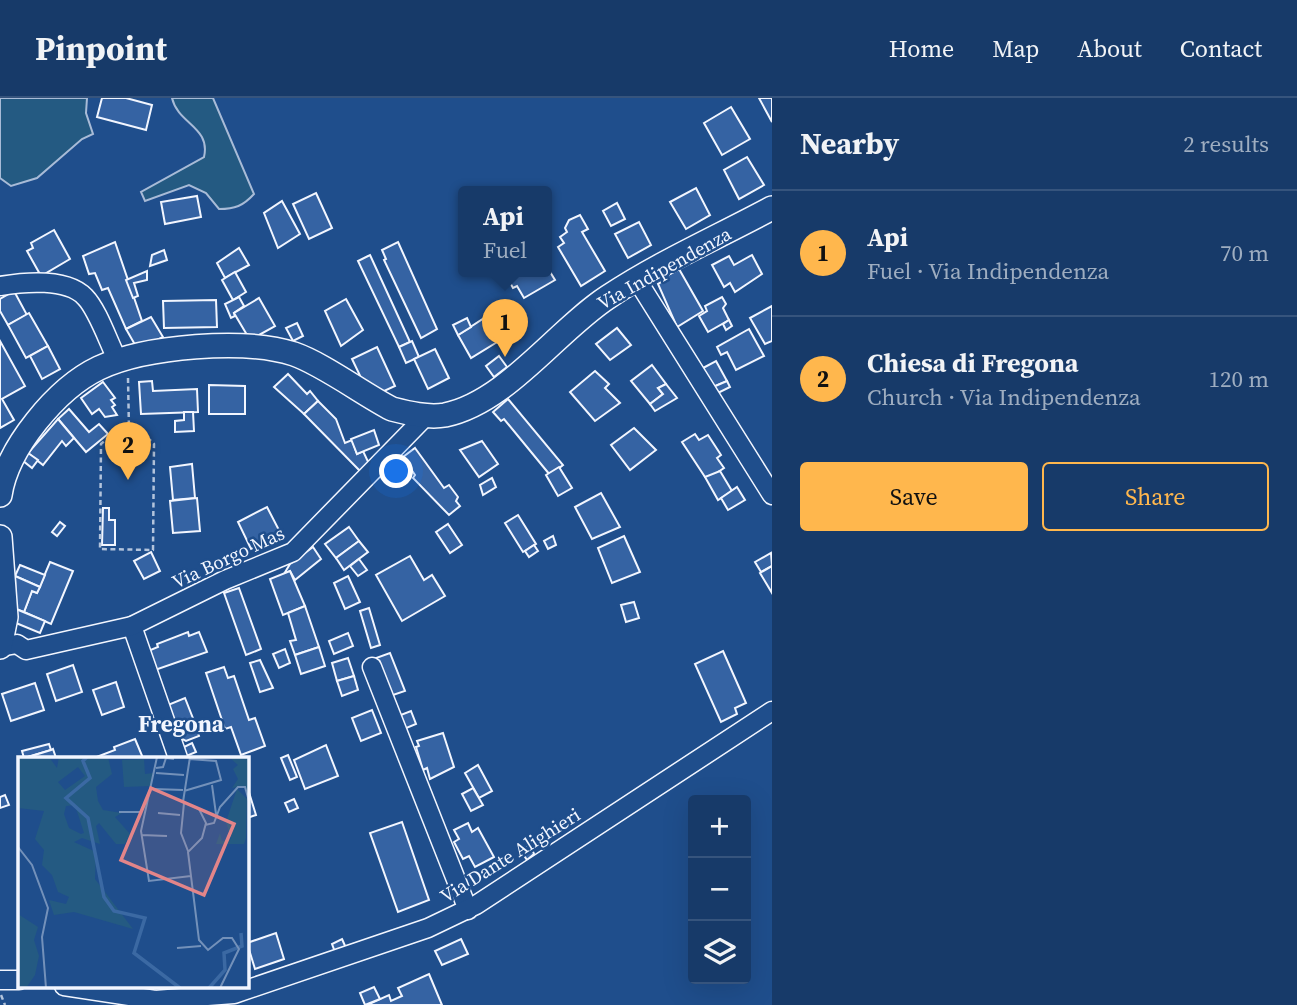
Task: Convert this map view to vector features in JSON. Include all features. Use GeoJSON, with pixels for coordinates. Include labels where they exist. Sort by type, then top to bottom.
{"type":"FeatureCollection","features":[{"type":"Feature","properties":{"kind":"main road","name":"Via Indipendenza"},"geometry":{"type":"LineString","coordinates":[[0,495],[2,481],[17,451],[41,417],[76,381],[208,348],[253,346],[296,355],[392,409],[444,415],[474,404],[502,387],[584,313],[637,280],[772,208]]}},
{"type":"Feature","properties":{"kind":"main road"},"geometry":{"type":"LineString","coordinates":[[0,537],[6,617],[0,647]]}},
{"type":"Feature","properties":{"kind":"street"},"geometry":{"type":"LineString","coordinates":[[637,280],[772,495]]}},
{"type":"Feature","properties":{"kind":"street"},"geometry":{"type":"LineString","coordinates":[[0,286],[21,282],[72,287],[86,298],[123,368]]}},
{"type":"Feature","properties":{"kind":"street","name":"Via Borgo Mas"},"geometry":{"type":"LineString","coordinates":[[0,647],[17,644],[26,650],[132,626],[225,580],[293,552],[428,415]]}},
{"type":"Feature","properties":{"kind":"street"},"geometry":{"type":"LineString","coordinates":[[132,626],[178,757]]}},
{"type":"Feature","properties":{"kind":"street"},"geometry":{"type":"LineString","coordinates":[[372,667],[468,910]]}},
{"type":"Feature","properties":{"kind":"street","name":"Via Dante Alighieri"},"geometry":{"type":"LineString","coordinates":[[77,988],[155,1000],[245,996],[428,928],[468,910],[772,712]]}},
{"type":"Feature","properties":{"kind":"street"},"geometry":{"type":"LineString","coordinates":[[0,980],[18,980]]}},
{"type":"Feature","properties":{"kind":"path"},"geometry":{"type":"LineString","coordinates":[[123,368],[129,431]]}},
{"type":"Feature","properties":{"kind":"path"},"geometry":{"type":"LineString","coordinates":[[116,431],[129,431],[141,431],[154,444],[153,550],[100,550],[101,444],[116,431]]}},
{"type":"Feature","properties":{"kind":"path"},"geometry":{"type":"LineString","coordinates":[[0,992],[5,1005]]}},
{"type":"Feature","properties":{"kind":"shaded area"},"geometry":{"type":"Polygon","coordinates":[[[0,98],[87,98],[86,113],[93,134],[82,139],[37,178],[11,186],[0,178],[0,98]]]}},
{"type":"Feature","properties":{"kind":"shaded area"},"geometry":{"type":"Polygon","coordinates":[[[172,98],[213,98],[254,194],[242,204],[219,209],[206,193],[189,185],[145,201],[141,192],[204,157],[203,139],[175,107],[172,98]]]}},
{"type":"Feature","properties":{"kind":"building"},"geometry":{"type":"Polygon","coordinates":[[[102,98],[126,98],[152,105],[146,130],[97,117],[102,98]]]}},
{"type":"Feature","properties":{"kind":"building"},"geometry":{"type":"Polygon","coordinates":[[[759,98],[772,98],[772,122],[759,98]]]}},
{"type":"Feature","properties":{"kind":"building"},"geometry":{"type":"Polygon","coordinates":[[[731,107],[750,139],[722,155],[704,123],[731,107]]]}},
{"type":"Feature","properties":{"kind":"building"},"geometry":{"type":"Polygon","coordinates":[[[747,157],[764,185],[739,199],[724,170],[747,157]]]}},
{"type":"Feature","properties":{"kind":"building"},"geometry":{"type":"Polygon","coordinates":[[[696,188],[710,215],[686,229],[670,202],[696,188]]]}},
{"type":"Feature","properties":{"kind":"building"},"geometry":{"type":"Polygon","coordinates":[[[316,193],[332,228],[309,239],[293,204],[316,193]]]}},
{"type":"Feature","properties":{"kind":"building"},"geometry":{"type":"Polygon","coordinates":[[[197,196],[201,217],[165,224],[161,202],[197,196]]]}},
{"type":"Feature","properties":{"kind":"building"},"geometry":{"type":"Polygon","coordinates":[[[282,201],[300,234],[278,248],[264,213],[282,201]]]}},
{"type":"Feature","properties":{"kind":"building"},"geometry":{"type":"Polygon","coordinates":[[[617,203],[625,219],[611,226],[603,211],[617,203]]]}},
{"type":"Feature","properties":{"kind":"building"},"geometry":{"type":"Polygon","coordinates":[[[580,215],[588,229],[582,232],[605,271],[581,286],[558,247],[564,243],[560,237],[567,232],[565,228],[569,220],[580,215]]]}},
{"type":"Feature","properties":{"kind":"building"},"geometry":{"type":"Polygon","coordinates":[[[639,222],[651,245],[628,258],[615,234],[639,222]]]}},
{"type":"Feature","properties":{"kind":"building"},"geometry":{"type":"Polygon","coordinates":[[[54,230],[70,259],[41,276],[27,251],[33,248],[31,243],[54,230]]]}},
{"type":"Feature","properties":{"kind":"building"},"geometry":{"type":"Polygon","coordinates":[[[115,242],[142,321],[126,329],[108,288],[102,290],[95,273],[89,274],[83,256],[115,242]]]}},
{"type":"Feature","properties":{"kind":"building"},"geometry":{"type":"Polygon","coordinates":[[[398,242],[437,329],[421,338],[384,260],[386,259],[382,250],[398,242]]]}},
{"type":"Feature","properties":{"kind":"building"},"geometry":{"type":"Polygon","coordinates":[[[239,248],[249,265],[225,278],[217,263],[239,248]]]}},
{"type":"Feature","properties":{"kind":"building"},"geometry":{"type":"Polygon","coordinates":[[[164,250],[167,260],[150,266],[152,255],[164,250]]]}},
{"type":"Feature","properties":{"kind":"building"},"geometry":{"type":"Polygon","coordinates":[[[370,255],[410,342],[399,347],[358,261],[370,255]]]}},
{"type":"Feature","properties":{"kind":"building"},"geometry":{"type":"Polygon","coordinates":[[[752,255],[762,274],[735,292],[730,283],[724,287],[712,265],[729,256],[734,265],[752,255]]]}},
{"type":"Feature","properties":{"kind":"building"},"geometry":{"type":"Polygon","coordinates":[[[679,269],[703,311],[677,327],[658,284],[663,281],[662,278],[679,269]]]}},
{"type":"Feature","properties":{"kind":"building"},"geometry":{"type":"Polygon","coordinates":[[[147,271],[147,280],[134,283],[138,296],[133,298],[126,280],[147,271]]]}},
{"type":"Feature","properties":{"kind":"building"},"geometry":{"type":"Polygon","coordinates":[[[235,272],[246,292],[233,300],[222,280],[235,272]]]}},
{"type":"Feature","properties":{"kind":"building"},"geometry":{"type":"Polygon","coordinates":[[[552,275],[555,280],[524,298],[517,286],[513,288],[507,277],[552,275]]]}},
{"type":"Feature","properties":{"kind":"building"},"geometry":{"type":"Polygon","coordinates":[[[14,291],[27,315],[8,325],[0,311],[0,299],[14,291]]]}},
{"type":"Feature","properties":{"kind":"building"},"geometry":{"type":"Polygon","coordinates":[[[239,297],[244,306],[231,318],[225,304],[239,297]]]}},
{"type":"Feature","properties":{"kind":"building"},"geometry":{"type":"Polygon","coordinates":[[[722,297],[726,304],[723,308],[729,320],[708,332],[699,316],[707,311],[705,306],[722,297]]]}},
{"type":"Feature","properties":{"kind":"building"},"geometry":{"type":"Polygon","coordinates":[[[259,298],[275,326],[250,340],[234,313],[259,298]]]}},
{"type":"Feature","properties":{"kind":"building"},"geometry":{"type":"Polygon","coordinates":[[[346,299],[363,330],[341,346],[325,311],[346,299]]]}},
{"type":"Feature","properties":{"kind":"building"},"geometry":{"type":"Polygon","coordinates":[[[216,300],[217,327],[164,328],[163,301],[216,300]]]}},
{"type":"Feature","properties":{"kind":"building"},"geometry":{"type":"Polygon","coordinates":[[[772,306],[772,341],[765,344],[750,318],[772,306]]]}},
{"type":"Feature","properties":{"kind":"building"},"geometry":{"type":"Polygon","coordinates":[[[29,313],[48,346],[26,358],[8,325],[29,313]]]}},
{"type":"Feature","properties":{"kind":"building"},"geometry":{"type":"Polygon","coordinates":[[[492,313],[507,336],[471,358],[458,335],[492,313]]]}},
{"type":"Feature","properties":{"kind":"building"},"geometry":{"type":"Polygon","coordinates":[[[151,317],[163,337],[138,350],[126,329],[151,317]]]}},
{"type":"Feature","properties":{"kind":"building"},"geometry":{"type":"Polygon","coordinates":[[[467,318],[471,327],[458,335],[453,325],[467,318]]]}},
{"type":"Feature","properties":{"kind":"building"},"geometry":{"type":"Polygon","coordinates":[[[729,320],[732,326],[726,330],[723,324],[729,320]]]}},
{"type":"Feature","properties":{"kind":"building"},"geometry":{"type":"Polygon","coordinates":[[[297,323],[303,336],[293,341],[286,328],[297,323]]]}},
{"type":"Feature","properties":{"kind":"building"},"geometry":{"type":"Polygon","coordinates":[[[617,328],[631,345],[610,360],[596,344],[617,328]]]}},
{"type":"Feature","properties":{"kind":"building"},"geometry":{"type":"Polygon","coordinates":[[[749,329],[764,356],[736,370],[727,352],[721,355],[717,347],[749,329]]]}},
{"type":"Feature","properties":{"kind":"building"},"geometry":{"type":"Polygon","coordinates":[[[0,341],[25,386],[2,399],[14,420],[0,428],[0,341]]]}},
{"type":"Feature","properties":{"kind":"building"},"geometry":{"type":"Polygon","coordinates":[[[412,341],[419,357],[406,363],[399,347],[412,341]]]}},
{"type":"Feature","properties":{"kind":"building"},"geometry":{"type":"Polygon","coordinates":[[[48,346],[60,369],[42,379],[30,356],[48,346]]]}},
{"type":"Feature","properties":{"kind":"building"},"geometry":{"type":"Polygon","coordinates":[[[377,347],[395,386],[382,392],[364,384],[352,359],[377,347]]]}},
{"type":"Feature","properties":{"kind":"building"},"geometry":{"type":"Polygon","coordinates":[[[435,349],[449,378],[428,389],[414,359],[435,349]]]}},
{"type":"Feature","properties":{"kind":"building"},"geometry":{"type":"Polygon","coordinates":[[[499,356],[507,367],[494,377],[486,366],[499,356]]]}},
{"type":"Feature","properties":{"kind":"building"},"geometry":{"type":"Polygon","coordinates":[[[716,361],[727,381],[713,387],[703,368],[716,361]]]}},
{"type":"Feature","properties":{"kind":"building"},"geometry":{"type":"Polygon","coordinates":[[[652,365],[666,384],[658,388],[663,394],[650,404],[631,381],[652,365]]]}},
{"type":"Feature","properties":{"kind":"building"},"geometry":{"type":"Polygon","coordinates":[[[595,371],[609,384],[605,388],[620,403],[595,421],[570,392],[595,371]]]}},
{"type":"Feature","properties":{"kind":"building"},"geometry":{"type":"Polygon","coordinates":[[[288,374],[307,394],[310,391],[318,401],[304,414],[274,387],[288,374]]]}},
{"type":"Feature","properties":{"kind":"building"},"geometry":{"type":"Polygon","coordinates":[[[152,381],[153,391],[197,389],[198,412],[141,414],[139,382],[152,381]]]}},
{"type":"Feature","properties":{"kind":"building"},"geometry":{"type":"Polygon","coordinates":[[[727,381],[730,387],[716,394],[713,387],[727,381]]]}},
{"type":"Feature","properties":{"kind":"building"},"geometry":{"type":"Polygon","coordinates":[[[103,382],[115,398],[111,400],[117,415],[105,417],[99,409],[92,414],[81,398],[103,382]]]}},
{"type":"Feature","properties":{"kind":"building"},"geometry":{"type":"Polygon","coordinates":[[[666,384],[677,398],[655,411],[650,404],[663,394],[658,388],[666,384]]]}},
{"type":"Feature","properties":{"kind":"building"},"geometry":{"type":"Polygon","coordinates":[[[209,385],[245,386],[245,414],[209,414],[209,385]]]}},
{"type":"Feature","properties":{"kind":"building"},"geometry":{"type":"Polygon","coordinates":[[[508,399],[563,465],[550,475],[504,419],[501,421],[493,412],[508,399]]]}},
{"type":"Feature","properties":{"kind":"building"},"geometry":{"type":"Polygon","coordinates":[[[318,401],[336,419],[345,443],[352,440],[357,454],[363,451],[371,468],[361,472],[304,414],[318,401]]]}},
{"type":"Feature","properties":{"kind":"building"},"geometry":{"type":"Polygon","coordinates":[[[69,409],[89,432],[99,424],[108,434],[86,452],[58,419],[69,409]]]}},
{"type":"Feature","properties":{"kind":"building"},"geometry":{"type":"Polygon","coordinates":[[[184,412],[193,412],[194,431],[175,432],[175,421],[184,420],[184,412]]]}},
{"type":"Feature","properties":{"kind":"building"},"geometry":{"type":"Polygon","coordinates":[[[58,419],[74,438],[66,446],[62,441],[43,465],[28,453],[58,419]]]}},
{"type":"Feature","properties":{"kind":"building"},"geometry":{"type":"Polygon","coordinates":[[[634,428],[656,450],[630,470],[611,445],[634,428]]]}},
{"type":"Feature","properties":{"kind":"building"},"geometry":{"type":"Polygon","coordinates":[[[374,430],[379,445],[357,454],[351,439],[374,430]]]}},
{"type":"Feature","properties":{"kind":"building"},"geometry":{"type":"Polygon","coordinates":[[[695,434],[699,440],[708,435],[721,455],[717,458],[724,468],[712,476],[705,477],[682,442],[695,434]]]}},
{"type":"Feature","properties":{"kind":"building"},"geometry":{"type":"Polygon","coordinates":[[[482,441],[498,464],[479,477],[460,450],[482,441]]]}},
{"type":"Feature","properties":{"kind":"building"},"geometry":{"type":"Polygon","coordinates":[[[415,448],[444,488],[449,485],[458,497],[456,501],[460,506],[449,515],[413,478],[415,475],[403,457],[415,448]]]}},
{"type":"Feature","properties":{"kind":"building"},"geometry":{"type":"Polygon","coordinates":[[[28,453],[38,460],[32,468],[22,460],[28,453]]]}},
{"type":"Feature","properties":{"kind":"building"},"geometry":{"type":"Polygon","coordinates":[[[192,464],[195,498],[173,500],[170,467],[192,464]]]}},
{"type":"Feature","properties":{"kind":"building"},"geometry":{"type":"Polygon","coordinates":[[[559,467],[572,488],[558,496],[546,475],[559,467]]]}},
{"type":"Feature","properties":{"kind":"building"},"geometry":{"type":"Polygon","coordinates":[[[720,471],[732,491],[718,500],[705,477],[720,471]]]}},
{"type":"Feature","properties":{"kind":"building"},"geometry":{"type":"Polygon","coordinates":[[[492,478],[496,487],[483,495],[480,485],[492,478]]]}},
{"type":"Feature","properties":{"kind":"building"},"geometry":{"type":"Polygon","coordinates":[[[737,487],[745,500],[728,510],[721,498],[737,487]]]}},
{"type":"Feature","properties":{"kind":"building"},"geometry":{"type":"Polygon","coordinates":[[[601,493],[620,527],[592,539],[575,507],[601,493]]]}},
{"type":"Feature","properties":{"kind":"building"},"geometry":{"type":"Polygon","coordinates":[[[197,498],[200,531],[173,533],[170,501],[197,498]]]}},
{"type":"Feature","properties":{"kind":"building"},"geometry":{"type":"Polygon","coordinates":[[[267,507],[281,534],[251,549],[238,522],[267,507]]]}},
{"type":"Feature","properties":{"kind":"building"},"geometry":{"type":"Polygon","coordinates":[[[103,508],[109,508],[109,520],[115,520],[115,545],[102,545],[103,508]]]}},
{"type":"Feature","properties":{"kind":"building"},"geometry":{"type":"Polygon","coordinates":[[[518,515],[536,544],[523,552],[505,523],[518,515]]]}},
{"type":"Feature","properties":{"kind":"building"},"geometry":{"type":"Polygon","coordinates":[[[60,522],[65,526],[57,536],[52,532],[60,522]]]}},
{"type":"Feature","properties":{"kind":"building"},"geometry":{"type":"Polygon","coordinates":[[[448,524],[462,545],[450,553],[436,532],[448,524]]]}},
{"type":"Feature","properties":{"kind":"building"},"geometry":{"type":"Polygon","coordinates":[[[349,527],[359,541],[336,558],[325,544],[349,527]]]}},
{"type":"Feature","properties":{"kind":"building"},"geometry":{"type":"Polygon","coordinates":[[[553,536],[556,545],[548,549],[544,541],[553,536]]]}},
{"type":"Feature","properties":{"kind":"building"},"geometry":{"type":"Polygon","coordinates":[[[624,536],[640,572],[612,583],[598,548],[624,536]]]}},
{"type":"Feature","properties":{"kind":"building"},"geometry":{"type":"Polygon","coordinates":[[[359,541],[368,552],[344,570],[336,558],[359,541]]]}},
{"type":"Feature","properties":{"kind":"building"},"geometry":{"type":"Polygon","coordinates":[[[534,545],[538,551],[529,557],[525,551],[534,545]]]}},
{"type":"Feature","properties":{"kind":"building"},"geometry":{"type":"Polygon","coordinates":[[[313,547],[321,559],[295,580],[290,571],[284,574],[290,564],[313,547]]]}},
{"type":"Feature","properties":{"kind":"building"},"geometry":{"type":"Polygon","coordinates":[[[151,552],[160,571],[144,579],[134,561],[151,552]]]}},
{"type":"Feature","properties":{"kind":"building"},"geometry":{"type":"Polygon","coordinates":[[[771,553],[772,566],[761,572],[755,562],[771,553]]]}},
{"type":"Feature","properties":{"kind":"building"},"geometry":{"type":"Polygon","coordinates":[[[410,556],[424,580],[432,575],[445,596],[402,621],[376,575],[410,556]]]}},
{"type":"Feature","properties":{"kind":"building"},"geometry":{"type":"Polygon","coordinates":[[[359,559],[367,570],[358,576],[350,566],[359,559]]]}},
{"type":"Feature","properties":{"kind":"building"},"geometry":{"type":"Polygon","coordinates":[[[50,562],[73,571],[51,624],[24,612],[32,591],[37,593],[50,562]]]}},
{"type":"Feature","properties":{"kind":"building"},"geometry":{"type":"Polygon","coordinates":[[[20,565],[45,575],[40,587],[15,576],[20,565]]]}},
{"type":"Feature","properties":{"kind":"building"},"geometry":{"type":"Polygon","coordinates":[[[772,566],[772,593],[760,573],[772,566]]]}},
{"type":"Feature","properties":{"kind":"building"},"geometry":{"type":"Polygon","coordinates":[[[290,571],[305,606],[283,615],[270,579],[290,571]]]}},
{"type":"Feature","properties":{"kind":"building"},"geometry":{"type":"Polygon","coordinates":[[[15,576],[40,587],[37,593],[32,591],[24,612],[16,609],[15,576]]]}},
{"type":"Feature","properties":{"kind":"building"},"geometry":{"type":"Polygon","coordinates":[[[348,576],[360,602],[345,609],[334,583],[348,576]]]}},
{"type":"Feature","properties":{"kind":"building"},"geometry":{"type":"Polygon","coordinates":[[[239,588],[261,649],[246,655],[224,593],[239,588]]]}},
{"type":"Feature","properties":{"kind":"building"},"geometry":{"type":"Polygon","coordinates":[[[634,602],[639,618],[626,622],[621,605],[634,602]]]}},
{"type":"Feature","properties":{"kind":"building"},"geometry":{"type":"Polygon","coordinates":[[[305,606],[319,647],[295,655],[290,641],[296,640],[288,613],[305,606]]]}},
{"type":"Feature","properties":{"kind":"building"},"geometry":{"type":"Polygon","coordinates":[[[369,608],[380,645],[371,648],[360,611],[369,608]]]}},
{"type":"Feature","properties":{"kind":"building"},"geometry":{"type":"Polygon","coordinates":[[[16,609],[45,621],[40,633],[16,623],[16,609]]]}},
{"type":"Feature","properties":{"kind":"building"},"geometry":{"type":"Polygon","coordinates":[[[188,632],[189,636],[199,632],[207,652],[155,670],[148,651],[158,647],[157,644],[188,632]]]}},
{"type":"Feature","properties":{"kind":"building"},"geometry":{"type":"Polygon","coordinates":[[[348,633],[353,646],[334,654],[329,641],[348,633]]]}},
{"type":"Feature","properties":{"kind":"building"},"geometry":{"type":"Polygon","coordinates":[[[319,647],[325,666],[301,674],[295,655],[319,647]]]}},
{"type":"Feature","properties":{"kind":"building"},"geometry":{"type":"Polygon","coordinates":[[[285,649],[290,663],[279,668],[273,654],[285,649]]]}},
{"type":"Feature","properties":{"kind":"building"},"geometry":{"type":"Polygon","coordinates":[[[723,651],[746,703],[735,708],[737,714],[721,722],[695,664],[723,651]]]}},
{"type":"Feature","properties":{"kind":"building"},"geometry":{"type":"Polygon","coordinates":[[[390,653],[405,691],[390,696],[376,658],[390,653]]]}},
{"type":"Feature","properties":{"kind":"building"},"geometry":{"type":"Polygon","coordinates":[[[348,658],[354,676],[337,681],[332,663],[348,658]]]}},
{"type":"Feature","properties":{"kind":"building"},"geometry":{"type":"Polygon","coordinates":[[[260,660],[273,688],[260,692],[250,663],[260,660]]]}},
{"type":"Feature","properties":{"kind":"building"},"geometry":{"type":"Polygon","coordinates":[[[73,665],[82,692],[56,701],[47,674],[73,665]]]}},
{"type":"Feature","properties":{"kind":"building"},"geometry":{"type":"Polygon","coordinates":[[[224,667],[228,678],[234,676],[249,720],[255,718],[265,746],[241,755],[231,727],[225,729],[206,673],[224,667]]]}},
{"type":"Feature","properties":{"kind":"building"},"geometry":{"type":"Polygon","coordinates":[[[354,676],[358,690],[342,696],[337,681],[354,676]]]}},
{"type":"Feature","properties":{"kind":"building"},"geometry":{"type":"Polygon","coordinates":[[[116,682],[124,707],[102,715],[93,690],[116,682]]]}},
{"type":"Feature","properties":{"kind":"building"},"geometry":{"type":"Polygon","coordinates":[[[35,683],[44,710],[11,721],[2,694],[35,683]]]}},
{"type":"Feature","properties":{"kind":"building"},"geometry":{"type":"Polygon","coordinates":[[[185,698],[196,726],[184,731],[180,720],[170,724],[163,707],[185,698]]]}},
{"type":"Feature","properties":{"kind":"building"},"geometry":{"type":"Polygon","coordinates":[[[372,710],[381,733],[361,741],[352,718],[372,710]]]}},
{"type":"Feature","properties":{"kind":"building"},"geometry":{"type":"Polygon","coordinates":[[[411,711],[416,724],[404,729],[398,716],[411,711]]]}},
{"type":"Feature","properties":{"kind":"building"},"geometry":{"type":"Polygon","coordinates":[[[180,720],[184,731],[196,726],[199,736],[186,741],[174,735],[170,724],[180,720]]]}},
{"type":"Feature","properties":{"kind":"building"},"geometry":{"type":"Polygon","coordinates":[[[443,733],[454,767],[430,779],[427,768],[423,770],[416,747],[419,746],[417,741],[443,733]]]}},
{"type":"Feature","properties":{"kind":"building"},"geometry":{"type":"Polygon","coordinates":[[[135,739],[143,757],[97,757],[115,750],[114,747],[135,739]]]}},
{"type":"Feature","properties":{"kind":"building"},"geometry":{"type":"Polygon","coordinates":[[[192,743],[196,752],[184,757],[180,749],[192,743]]]}},
{"type":"Feature","properties":{"kind":"building"},"geometry":{"type":"Polygon","coordinates":[[[49,744],[51,750],[27,757],[24,757],[22,751],[49,744]]]}},
{"type":"Feature","properties":{"kind":"building"},"geometry":{"type":"Polygon","coordinates":[[[326,745],[338,776],[305,789],[294,760],[326,745]]]}},
{"type":"Feature","properties":{"kind":"building"},"geometry":{"type":"Polygon","coordinates":[[[53,749],[56,757],[28,757],[53,749]]]}},
{"type":"Feature","properties":{"kind":"building"},"geometry":{"type":"Polygon","coordinates":[[[288,755],[297,777],[290,780],[281,758],[288,755]]]}},
{"type":"Feature","properties":{"kind":"building"},"geometry":{"type":"Polygon","coordinates":[[[478,765],[492,791],[479,798],[465,773],[478,765]]]}},
{"type":"Feature","properties":{"kind":"building"},"geometry":{"type":"Polygon","coordinates":[[[473,788],[483,805],[471,811],[462,794],[473,788]]]}},
{"type":"Feature","properties":{"kind":"building"},"geometry":{"type":"Polygon","coordinates":[[[248,789],[256,815],[248,818],[248,789]]]}},
{"type":"Feature","properties":{"kind":"building"},"geometry":{"type":"Polygon","coordinates":[[[5,795],[9,805],[0,808],[0,797],[5,795]]]}},
{"type":"Feature","properties":{"kind":"building"},"geometry":{"type":"Polygon","coordinates":[[[294,799],[298,808],[289,812],[285,803],[294,799]]]}},
{"type":"Feature","properties":{"kind":"building"},"geometry":{"type":"Polygon","coordinates":[[[402,822],[429,900],[398,912],[370,833],[402,822]]]}},
{"type":"Feature","properties":{"kind":"building"},"geometry":{"type":"Polygon","coordinates":[[[468,823],[472,832],[478,828],[494,857],[475,867],[469,856],[463,859],[454,842],[459,839],[454,830],[468,823]]]}},
{"type":"Feature","properties":{"kind":"building"},"geometry":{"type":"Polygon","coordinates":[[[530,844],[534,854],[527,860],[521,851],[530,844]]]}},
{"type":"Feature","properties":{"kind":"building"},"geometry":{"type":"Polygon","coordinates":[[[276,933],[284,959],[255,969],[248,943],[276,933]]]}},
{"type":"Feature","properties":{"kind":"building"},"geometry":{"type":"Polygon","coordinates":[[[342,939],[346,948],[335,952],[332,944],[342,939]]]}},
{"type":"Feature","properties":{"kind":"building"},"geometry":{"type":"Polygon","coordinates":[[[461,939],[468,954],[442,965],[435,951],[461,939]]]}},
{"type":"Feature","properties":{"kind":"building"},"geometry":{"type":"Polygon","coordinates":[[[429,974],[442,1005],[367,1005],[389,995],[391,1001],[402,996],[398,988],[429,974]]]}},
{"type":"Feature","properties":{"kind":"building"},"geometry":{"type":"Polygon","coordinates":[[[374,987],[380,999],[365,1005],[360,993],[374,987]]]}},
{"type":"Feature","properties":{"kind":"place","name":"Api"},"geometry":{"type":"Point","coordinates":[505,357]}},
{"type":"Feature","properties":{"kind":"place","name":"Chiesa di Fregona"},"geometry":{"type":"Point","coordinates":[128,480]}},
{"type":"Feature","properties":{"kind":"district","name":"Fregona"},"geometry":{"type":"Point","coordinates":[181,724]}}]}
